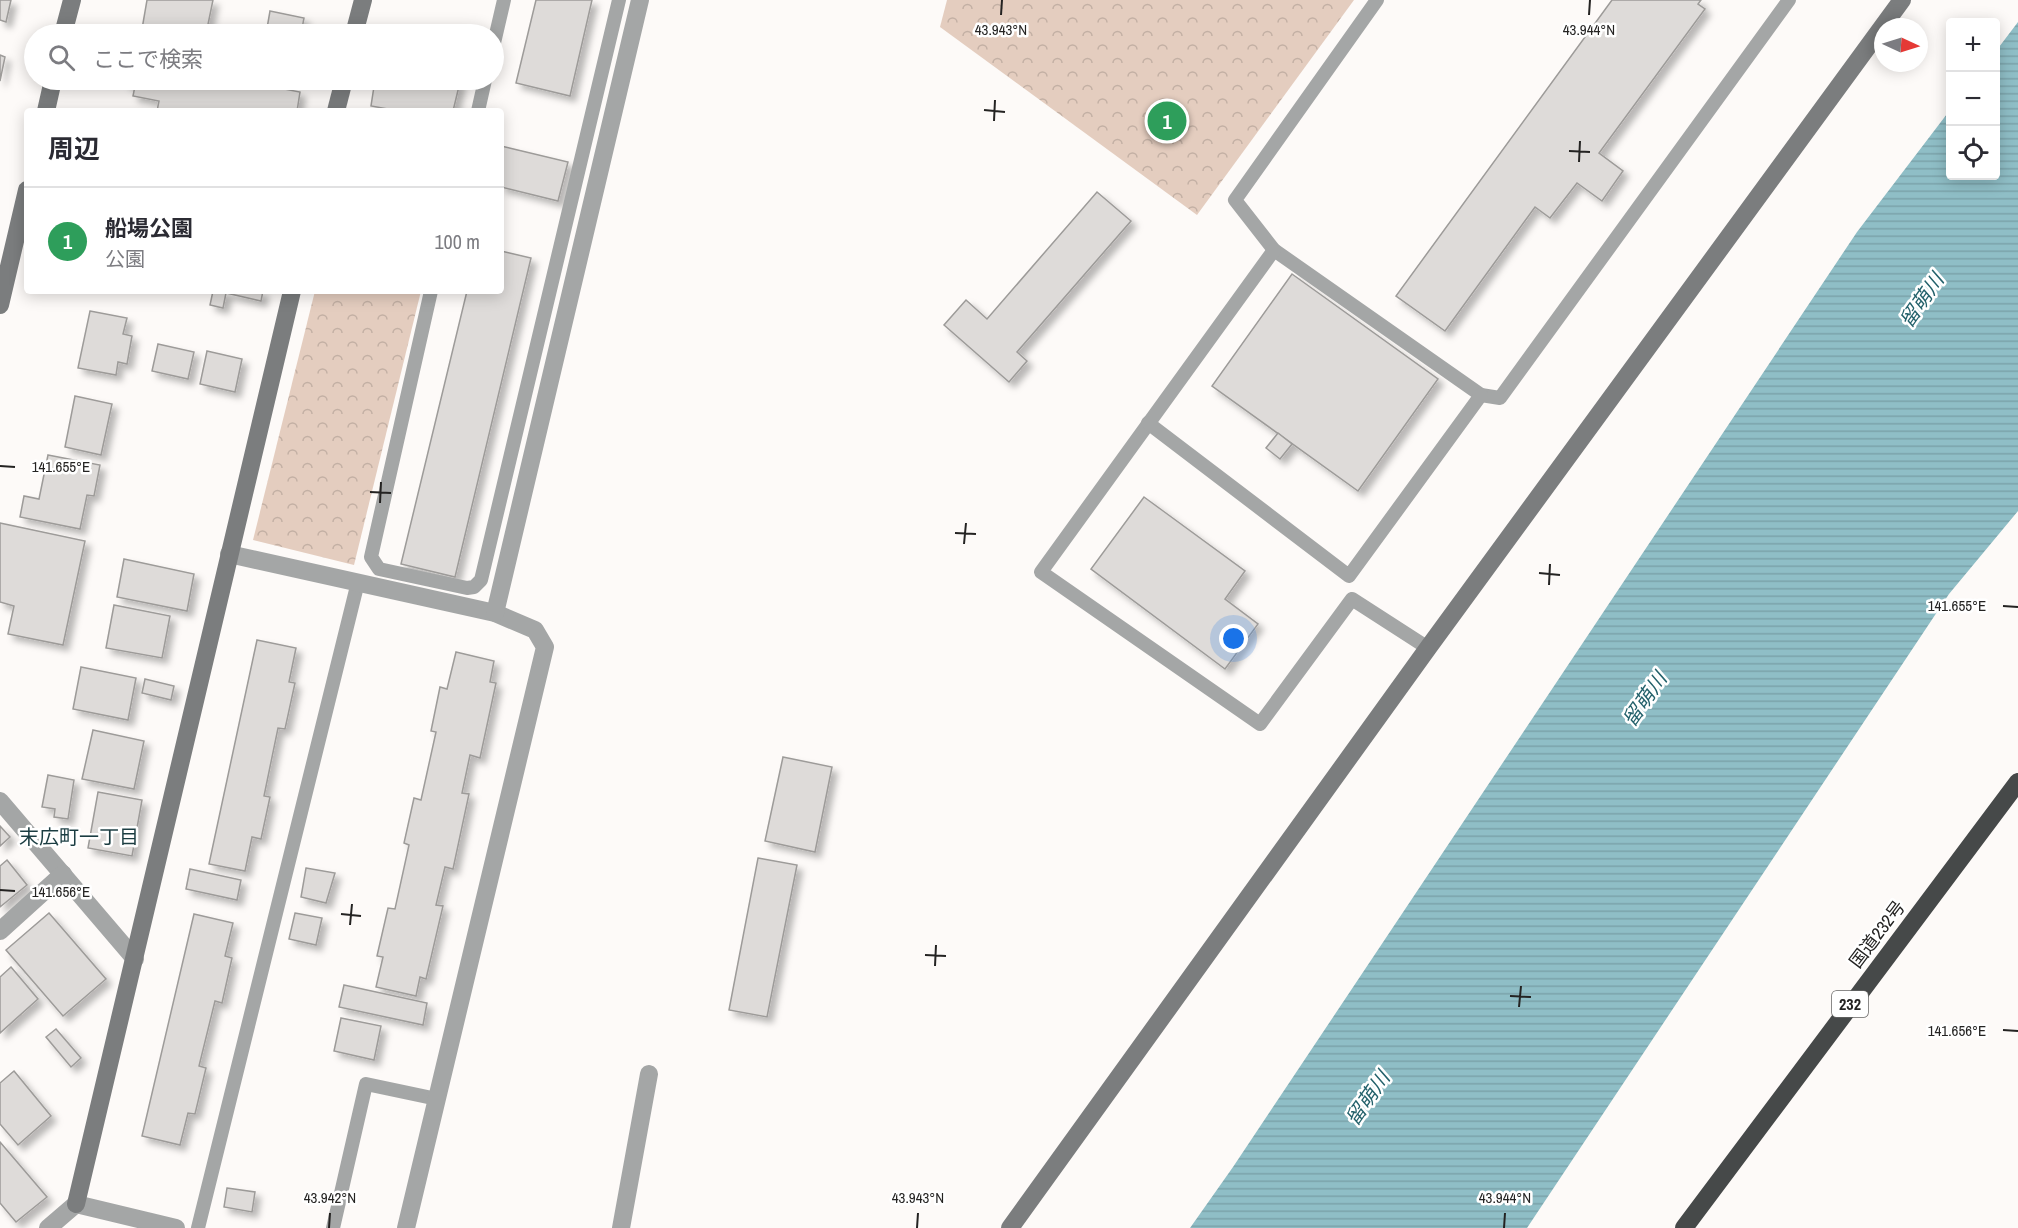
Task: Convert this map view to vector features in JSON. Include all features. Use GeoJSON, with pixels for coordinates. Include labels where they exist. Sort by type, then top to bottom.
{"type":"FeatureCollection","features":[{"type":"Feature","properties":{"kind":"highway","name":"国道232号"},"geometry":{"type":"LineString","coordinates":[[1684,1228],[2018,782]]}},
{"type":"Feature","properties":{"kind":"street"},"geometry":{"type":"LineString","coordinates":[[66,24],[72,0]]}},
{"type":"Feature","properties":{"kind":"street"},"geometry":{"type":"LineString","coordinates":[[357,24],[363,0]]}},
{"type":"Feature","properties":{"kind":"street"},"geometry":{"type":"LineString","coordinates":[[495,613],[640,0]]}},
{"type":"Feature","properties":{"kind":"street"},"geometry":{"type":"LineString","coordinates":[[1010,1228],[1428,648],[1902,0]]}},
{"type":"Feature","properties":{"kind":"street"},"geometry":{"type":"LineString","coordinates":[[46,108],[50,90]]}},
{"type":"Feature","properties":{"kind":"street"},"geometry":{"type":"LineString","coordinates":[[337,108],[341,90]]}},
{"type":"Feature","properties":{"kind":"street"},"geometry":{"type":"LineString","coordinates":[[0,304],[24,203]]}},
{"type":"Feature","properties":{"kind":"street"},"geometry":{"type":"LineString","coordinates":[[48,1228],[76,1204],[291,294]]}},
{"type":"Feature","properties":{"kind":"street"},"geometry":{"type":"LineString","coordinates":[[229,554],[495,613],[535,630],[545,646],[406,1228]]}},
{"type":"Feature","properties":{"kind":"street"},"geometry":{"type":"LineString","coordinates":[[0,801],[135,959]]}},
{"type":"Feature","properties":{"kind":"street"},"geometry":{"type":"LineString","coordinates":[[0,931],[63,874]]}},
{"type":"Feature","properties":{"kind":"street"},"geometry":{"type":"LineString","coordinates":[[621,1228],[650,1074]]}},
{"type":"Feature","properties":{"kind":"street"},"geometry":{"type":"LineString","coordinates":[[76,1204],[176,1228]]}},
{"type":"Feature","properties":{"kind":"lane"},"geometry":{"type":"LineString","coordinates":[[498,24],[504,0]]}},
{"type":"Feature","properties":{"kind":"lane"},"geometry":{"type":"LineString","coordinates":[[430,294],[371,557],[379,569],[467,588],[474,587],[481,580],[619,0]]}},
{"type":"Feature","properties":{"kind":"lane"},"geometry":{"type":"LineString","coordinates":[[1377,0],[1235,200],[1274,250],[1481,395],[1500,398],[1789,0]]}},
{"type":"Feature","properties":{"kind":"lane"},"geometry":{"type":"LineString","coordinates":[[479,108],[483,90]]}},
{"type":"Feature","properties":{"kind":"lane"},"geometry":{"type":"LineString","coordinates":[[1274,250],[1041,572],[1260,724],[1352,599],[1349,576],[1481,395]]}},
{"type":"Feature","properties":{"kind":"lane"},"geometry":{"type":"LineString","coordinates":[[1148,423],[1349,576]]}},
{"type":"Feature","properties":{"kind":"lane"},"geometry":{"type":"LineString","coordinates":[[198,1228],[358,582]]}},
{"type":"Feature","properties":{"kind":"lane"},"geometry":{"type":"LineString","coordinates":[[1352,599],[1428,648]]}},
{"type":"Feature","properties":{"kind":"lane"},"geometry":{"type":"LineString","coordinates":[[333,1228],[366,1084],[437,1099]]}},
{"type":"Feature","properties":{"kind":"green space"},"geometry":{"type":"Polygon","coordinates":[[[947,0],[1354,0],[1197,215],[940,27],[947,0]]]}},
{"type":"Feature","properties":{"kind":"green space"},"geometry":{"type":"Polygon","coordinates":[[[314,294],[420,294],[354,565],[253,540],[314,294]]]}},
{"type":"Feature","properties":{"kind":"water","name":"留萌川"},"geometry":{"type":"Polygon","coordinates":[[[2018,22],[2018,511],[1949,594],[1527,1228],[1190,1228],[1857,232],[1946,115],[1946,180],[2000,180],[2000,46],[2018,22]]]}},
{"type":"Feature","properties":{"kind":"building"},"geometry":{"type":"Polygon","coordinates":[[[0,0],[11,0],[6,22],[0,20],[0,0]]]}},
{"type":"Feature","properties":{"kind":"building"},"geometry":{"type":"Polygon","coordinates":[[[147,0],[213,0],[208,24],[143,24],[147,0]]]}},
{"type":"Feature","properties":{"kind":"building"},"geometry":{"type":"Polygon","coordinates":[[[536,0],[592,0],[570,96],[516,83],[536,0]]]}},
{"type":"Feature","properties":{"kind":"building"},"geometry":{"type":"Polygon","coordinates":[[[1612,0],[1701,0],[1698,4],[1705,9],[1599,153],[1623,171],[1602,201],[1577,183],[1550,218],[1535,207],[1445,331],[1396,296],[1612,0]]]}},
{"type":"Feature","properties":{"kind":"building"},"geometry":{"type":"Polygon","coordinates":[[[270,11],[304,18],[303,24],[268,24],[270,11]]]}},
{"type":"Feature","properties":{"kind":"building"},"geometry":{"type":"Polygon","coordinates":[[[0,55],[5,57],[0,81],[0,55]]]}},
{"type":"Feature","properties":{"kind":"building"},"geometry":{"type":"Polygon","coordinates":[[[134,90],[290,90],[300,92],[297,108],[158,108],[159,101],[133,96],[134,90]]]}},
{"type":"Feature","properties":{"kind":"building"},"geometry":{"type":"Polygon","coordinates":[[[373,90],[458,90],[454,108],[371,106],[373,90]]]}},
{"type":"Feature","properties":{"kind":"building"},"geometry":{"type":"Polygon","coordinates":[[[504,147],[568,162],[558,201],[504,188],[504,147]]]}},
{"type":"Feature","properties":{"kind":"building"},"geometry":{"type":"Polygon","coordinates":[[[1097,192],[1131,221],[1017,352],[1027,361],[1009,382],[944,325],[966,300],[987,319],[1097,192]]]}},
{"type":"Feature","properties":{"kind":"building"},"geometry":{"type":"Polygon","coordinates":[[[504,252],[531,258],[455,577],[401,564],[466,294],[504,294],[504,252]]]}},
{"type":"Feature","properties":{"kind":"building"},"geometry":{"type":"Polygon","coordinates":[[[1292,274],[1438,379],[1358,491],[1212,386],[1292,274]]]}},
{"type":"Feature","properties":{"kind":"building"},"geometry":{"type":"Polygon","coordinates":[[[212,294],[226,294],[223,308],[210,305],[212,294]]]}},
{"type":"Feature","properties":{"kind":"building"},"geometry":{"type":"Polygon","coordinates":[[[230,294],[262,294],[261,301],[230,294]]]}},
{"type":"Feature","properties":{"kind":"building"},"geometry":{"type":"Polygon","coordinates":[[[90,311],[127,318],[123,334],[132,336],[127,364],[118,362],[116,375],[78,368],[90,311]]]}},
{"type":"Feature","properties":{"kind":"building"},"geometry":{"type":"Polygon","coordinates":[[[158,344],[194,352],[188,379],[152,371],[158,344]]]}},
{"type":"Feature","properties":{"kind":"building"},"geometry":{"type":"Polygon","coordinates":[[[207,351],[242,359],[235,392],[200,384],[207,351]]]}},
{"type":"Feature","properties":{"kind":"building"},"geometry":{"type":"Polygon","coordinates":[[[75,396],[112,404],[101,455],[65,447],[75,396]]]}},
{"type":"Feature","properties":{"kind":"building"},"geometry":{"type":"Polygon","coordinates":[[[1278,433],[1292,444],[1280,459],[1266,448],[1278,433]]]}},
{"type":"Feature","properties":{"kind":"building"},"geometry":{"type":"Polygon","coordinates":[[[48,455],[100,465],[94,496],[87,495],[80,529],[20,517],[24,496],[39,499],[48,455]]]}},
{"type":"Feature","properties":{"kind":"building"},"geometry":{"type":"Polygon","coordinates":[[[1144,497],[1245,571],[1225,599],[1258,624],[1225,669],[1091,569],[1144,497]]]}},
{"type":"Feature","properties":{"kind":"building"},"geometry":{"type":"Polygon","coordinates":[[[0,523],[85,541],[63,645],[8,634],[14,606],[0,602],[0,523]]]}},
{"type":"Feature","properties":{"kind":"building"},"geometry":{"type":"Polygon","coordinates":[[[124,559],[194,574],[187,611],[117,597],[124,559]]]}},
{"type":"Feature","properties":{"kind":"building"},"geometry":{"type":"Polygon","coordinates":[[[114,605],[170,616],[162,658],[106,648],[114,605]]]}},
{"type":"Feature","properties":{"kind":"building"},"geometry":{"type":"Polygon","coordinates":[[[257,640],[296,648],[289,682],[295,683],[285,729],[278,728],[264,796],[270,797],[261,839],[252,837],[245,871],[209,864],[257,640]]]}},
{"type":"Feature","properties":{"kind":"building"},"geometry":{"type":"Polygon","coordinates":[[[456,652],[494,661],[490,682],[496,683],[480,758],[470,755],[462,793],[469,794],[453,869],[445,867],[436,905],[443,906],[426,979],[420,977],[416,996],[376,987],[383,957],[377,956],[388,908],[395,909],[409,845],[404,843],[414,798],[421,800],[436,732],[431,731],[440,687],[447,689],[456,652]]]}},
{"type":"Feature","properties":{"kind":"building"},"geometry":{"type":"Polygon","coordinates":[[[81,667],[136,678],[128,720],[73,709],[81,667]]]}},
{"type":"Feature","properties":{"kind":"building"},"geometry":{"type":"Polygon","coordinates":[[[145,679],[174,686],[171,700],[142,693],[145,679]]]}},
{"type":"Feature","properties":{"kind":"building"},"geometry":{"type":"Polygon","coordinates":[[[93,730],[144,741],[134,789],[82,779],[93,730]]]}},
{"type":"Feature","properties":{"kind":"building"},"geometry":{"type":"Polygon","coordinates":[[[783,757],[832,767],[815,852],[765,841],[783,757]]]}},
{"type":"Feature","properties":{"kind":"building"},"geometry":{"type":"Polygon","coordinates":[[[48,775],[74,780],[68,819],[54,817],[55,809],[42,807],[48,775]]]}},
{"type":"Feature","properties":{"kind":"building"},"geometry":{"type":"Polygon","coordinates":[[[98,792],[142,800],[132,856],[88,848],[98,792]]]}},
{"type":"Feature","properties":{"kind":"building"},"geometry":{"type":"Polygon","coordinates":[[[0,826],[10,837],[0,846],[0,826]]]}},
{"type":"Feature","properties":{"kind":"building"},"geometry":{"type":"Polygon","coordinates":[[[758,858],[797,865],[767,1017],[729,1010],[758,858]]]}},
{"type":"Feature","properties":{"kind":"building"},"geometry":{"type":"Polygon","coordinates":[[[7,860],[27,885],[0,907],[0,866],[7,860]]]}},
{"type":"Feature","properties":{"kind":"building"},"geometry":{"type":"Polygon","coordinates":[[[306,868],[335,873],[326,903],[301,897],[306,868]]]}},
{"type":"Feature","properties":{"kind":"building"},"geometry":{"type":"Polygon","coordinates":[[[190,869],[241,880],[237,900],[186,889],[190,869]]]}},
{"type":"Feature","properties":{"kind":"building"},"geometry":{"type":"Polygon","coordinates":[[[49,913],[106,979],[63,1016],[6,950],[49,913]]]}},
{"type":"Feature","properties":{"kind":"building"},"geometry":{"type":"Polygon","coordinates":[[[295,913],[322,918],[316,945],[289,939],[295,913]]]}},
{"type":"Feature","properties":{"kind":"building"},"geometry":{"type":"Polygon","coordinates":[[[194,914],[233,923],[225,956],[232,958],[222,1003],[215,1001],[199,1066],[206,1068],[195,1114],[188,1113],[180,1145],[142,1136],[194,914]]]}},
{"type":"Feature","properties":{"kind":"building"},"geometry":{"type":"Polygon","coordinates":[[[11,967],[38,999],[0,1033],[0,977],[11,967]]]}},
{"type":"Feature","properties":{"kind":"building"},"geometry":{"type":"Polygon","coordinates":[[[344,985],[427,1003],[423,1025],[339,1007],[344,985]]]}},
{"type":"Feature","properties":{"kind":"building"},"geometry":{"type":"Polygon","coordinates":[[[341,1018],[381,1026],[374,1060],[334,1051],[341,1018]]]}},
{"type":"Feature","properties":{"kind":"building"},"geometry":{"type":"Polygon","coordinates":[[[56,1029],[81,1058],[71,1067],[46,1037],[56,1029]]]}},
{"type":"Feature","properties":{"kind":"building"},"geometry":{"type":"Polygon","coordinates":[[[14,1071],[51,1116],[18,1145],[0,1124],[0,1083],[14,1071]]]}},
{"type":"Feature","properties":{"kind":"building"},"geometry":{"type":"Polygon","coordinates":[[[0,1142],[47,1197],[16,1222],[0,1203],[0,1142]]]}},
{"type":"Feature","properties":{"kind":"building"},"geometry":{"type":"Polygon","coordinates":[[[227,1188],[255,1192],[252,1212],[224,1207],[227,1188]]]}},
{"type":"Feature","properties":{"kind":"place","name":"船場公園"},"geometry":{"type":"Point","coordinates":[1167,121]}},
{"type":"Feature","properties":{"kind":"district","name":"末広町一丁目"},"geometry":{"type":"Point","coordinates":[79,836]}}]}
